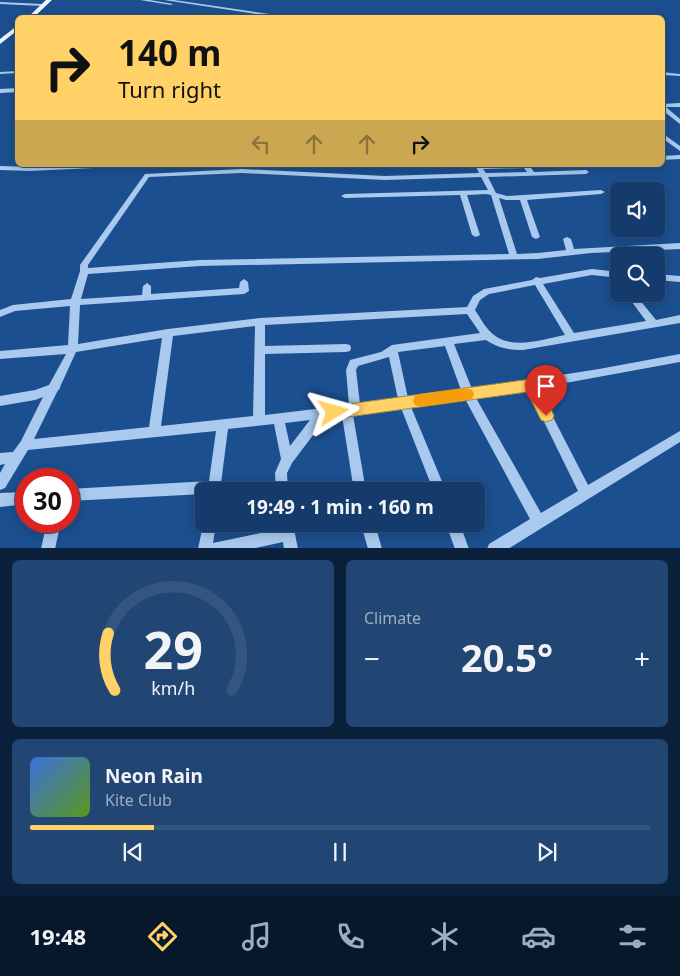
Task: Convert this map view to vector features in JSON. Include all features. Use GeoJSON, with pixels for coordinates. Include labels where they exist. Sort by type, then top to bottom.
{"type":"FeatureCollection","features":[{"type":"Feature","properties":{"kind":"main road"},"geometry":{"type":"LineString","coordinates":[[32,15],[49,0]]}},
{"type":"Feature","properties":{"kind":"main road"},"geometry":{"type":"LineString","coordinates":[[0,42],[15,30]]}},
{"type":"Feature","properties":{"kind":"street"},"geometry":{"type":"LineString","coordinates":[[142,0],[247,15]]}},
{"type":"Feature","properties":{"kind":"street"},"geometry":{"type":"LineString","coordinates":[[166,0],[273,15]]}},
{"type":"Feature","properties":{"kind":"street"},"geometry":{"type":"LineString","coordinates":[[0,3],[43,5]]}},
{"type":"Feature","properties":{"kind":"street"},"geometry":{"type":"LineString","coordinates":[[665,68],[680,70]]}},
{"type":"Feature","properties":{"kind":"street"},"geometry":{"type":"LineString","coordinates":[[0,74],[15,72]]}},
{"type":"Feature","properties":{"kind":"street"},"geometry":{"type":"LineString","coordinates":[[665,72],[680,75]]}},
{"type":"Feature","properties":{"kind":"street"},"geometry":{"type":"LineString","coordinates":[[0,91],[15,90]]}},
{"type":"Feature","properties":{"kind":"street"},"geometry":{"type":"LineString","coordinates":[[665,107],[679,106]]}},
{"type":"Feature","properties":{"kind":"street"},"geometry":{"type":"LineString","coordinates":[[665,110],[680,122]]}},
{"type":"Feature","properties":{"kind":"street"},"geometry":{"type":"LineString","coordinates":[[665,137],[680,149]]}},
{"type":"Feature","properties":{"kind":"street"},"geometry":{"type":"LineString","coordinates":[[677,158],[680,165]]}},
{"type":"Feature","properties":{"kind":"street"},"geometry":{"type":"LineString","coordinates":[[0,168],[72,167]]}},
{"type":"Feature","properties":{"kind":"street"},"geometry":{"type":"LineString","coordinates":[[479,167],[494,195],[514,257]]}},
{"type":"Feature","properties":{"kind":"street"},"geometry":{"type":"LineString","coordinates":[[527,167],[532,174]]}},
{"type":"Feature","properties":{"kind":"street"},"geometry":{"type":"LineString","coordinates":[[0,484],[25,445],[73,349],[75,302],[84,265],[147,175],[242,171],[385,178],[586,172]]}},
{"type":"Feature","properties":{"kind":"street"},"geometry":{"type":"LineString","coordinates":[[345,196],[486,192],[506,198],[523,198],[600,192]]}},
{"type":"Feature","properties":{"kind":"street"},"geometry":{"type":"LineString","coordinates":[[463,193],[476,236]]}},
{"type":"Feature","properties":{"kind":"street"},"geometry":{"type":"LineString","coordinates":[[523,198],[536,237]]}},
{"type":"Feature","properties":{"kind":"street"},"geometry":{"type":"LineString","coordinates":[[568,239],[570,251]]}},
{"type":"Feature","properties":{"kind":"street"},"geometry":{"type":"LineString","coordinates":[[84,271],[200,263],[538,256],[570,251],[680,246]]}},
{"type":"Feature","properties":{"kind":"street"},"geometry":{"type":"LineString","coordinates":[[470,310],[476,298],[487,290],[536,280],[592,272],[610,274]]}},
{"type":"Feature","properties":{"kind":"street"},"geometry":{"type":"LineString","coordinates":[[665,278],[680,279]]}},
{"type":"Feature","properties":{"kind":"street"},"geometry":{"type":"LineString","coordinates":[[536,280],[571,337]]}},
{"type":"Feature","properties":{"kind":"street"},"geometry":{"type":"LineString","coordinates":[[0,314],[13,308],[75,302],[244,292],[244,282]]}},
{"type":"Feature","properties":{"kind":"street"},"geometry":{"type":"LineString","coordinates":[[146,297],[147,286]]}},
{"type":"Feature","properties":{"kind":"street"},"geometry":{"type":"LineString","coordinates":[[636,302],[653,323]]}},
{"type":"Feature","properties":{"kind":"street"},"geometry":{"type":"LineString","coordinates":[[0,355],[73,349],[168,333],[260,322],[470,310]]}},
{"type":"Feature","properties":{"kind":"street"},"geometry":{"type":"LineString","coordinates":[[470,310],[487,336],[506,346],[523,346],[653,323],[678,321]]}},
{"type":"Feature","properties":{"kind":"street"},"geometry":{"type":"LineString","coordinates":[[259,420],[260,322]]}},
{"type":"Feature","properties":{"kind":"street"},"geometry":{"type":"LineString","coordinates":[[154,433],[168,333]]}},
{"type":"Feature","properties":{"kind":"street"},"geometry":{"type":"LineString","coordinates":[[359,482],[351,410],[351,366],[354,363],[384,355],[392,349],[487,336]]}},
{"type":"Feature","properties":{"kind":"street"},"geometry":{"type":"LineString","coordinates":[[448,341],[468,394],[539,522]]}},
{"type":"Feature","properties":{"kind":"street"},"geometry":{"type":"LineString","coordinates":[[260,350],[346,348]]}},
{"type":"Feature","properties":{"kind":"street"},"geometry":{"type":"LineString","coordinates":[[392,349],[404,403],[436,482]]}},
{"type":"Feature","properties":{"kind":"street"},"geometry":{"type":"LineString","coordinates":[[25,445],[223,426],[259,420],[322,414],[531,385],[680,358]]}},
{"type":"Feature","properties":{"kind":"street"},"geometry":{"type":"LineString","coordinates":[[531,385],[586,494]]}},
{"type":"Feature","properties":{"kind":"street"},"geometry":{"type":"LineString","coordinates":[[0,402],[35,395],[55,388]]}},
{"type":"Feature","properties":{"kind":"street"},"geometry":{"type":"LineString","coordinates":[[282,482],[282,473],[287,459],[322,414]]}},
{"type":"Feature","properties":{"kind":"street"},"geometry":{"type":"LineString","coordinates":[[278,418],[287,459]]}},
{"type":"Feature","properties":{"kind":"street"},"geometry":{"type":"LineString","coordinates":[[215,482],[223,426]]}},
{"type":"Feature","properties":{"kind":"street"},"geometry":{"type":"LineString","coordinates":[[494,548],[680,436]]}},
{"type":"Feature","properties":{"kind":"street"},"geometry":{"type":"LineString","coordinates":[[0,459],[16,458]]}},
{"type":"Feature","properties":{"kind":"street"},"geometry":{"type":"LineString","coordinates":[[80,495],[195,490]]}},
{"type":"Feature","properties":{"kind":"street"},"geometry":{"type":"LineString","coordinates":[[0,500],[15,499]]}},
{"type":"Feature","properties":{"kind":"street"},"geometry":{"type":"LineString","coordinates":[[205,548],[208,532]]}},
{"type":"Feature","properties":{"kind":"street"},"geometry":{"type":"LineString","coordinates":[[215,548],[276,532]]}},
{"type":"Feature","properties":{"kind":"street"},"geometry":{"type":"LineString","coordinates":[[288,532],[291,548]]}},
{"type":"Feature","properties":{"kind":"street"},"geometry":{"type":"LineString","coordinates":[[371,532],[376,548]]}},
{"type":"Feature","properties":{"kind":"street"},"geometry":{"type":"LineString","coordinates":[[456,532],[462,548]]}},
{"type":"Feature","properties":{"kind":"street"},"geometry":{"type":"LineString","coordinates":[[48,548],[51,533]]}},
{"type":"Feature","properties":{"kind":"slow traffic"},"geometry":{"type":"LineString","coordinates":[[420,401],[466,394]]}},
{"type":"Feature","properties":{"kind":"route"},"geometry":{"type":"LineString","coordinates":[[334,412],[531,385],[546,416]]}}]}
